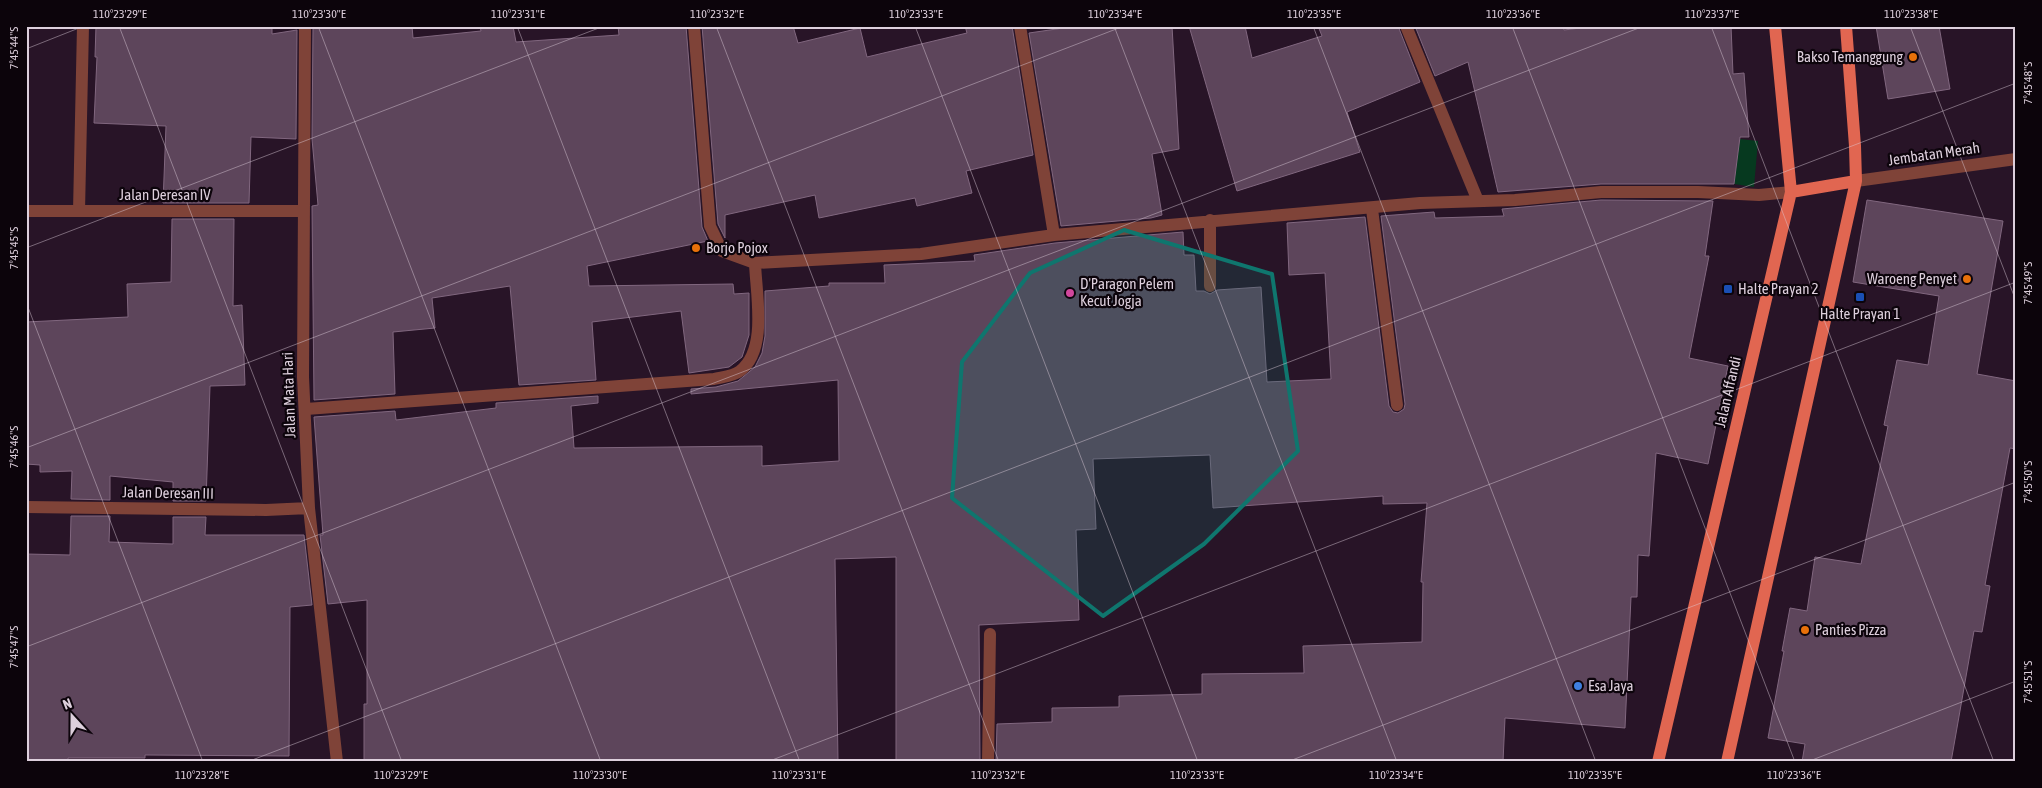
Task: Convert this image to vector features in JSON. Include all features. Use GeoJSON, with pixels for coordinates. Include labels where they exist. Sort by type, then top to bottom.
{"type":"FeatureCollection","features":[{"type":"Feature","properties":{"kind":"main road","name":"Jalan Affandi"},"geometry":{"type":"LineString","coordinates":[[1658,762],[1791,192],[1775,26]]}},
{"type":"Feature","properties":{"kind":"main road"},"geometry":{"type":"LineString","coordinates":[[1727,762],[1856,181],[1856,146],[1846,26]]}},
{"type":"Feature","properties":{"kind":"main road"},"geometry":{"type":"LineString","coordinates":[[1791,192],[1856,181]]}},
{"type":"Feature","properties":{"kind":"street"},"geometry":{"type":"LineString","coordinates":[[78,211],[83,26]]}},
{"type":"Feature","properties":{"kind":"street","name":"Jalan Mata Hari"},"geometry":{"type":"LineString","coordinates":[[305,26],[303,377],[306,409],[309,508],[337,762]]}},
{"type":"Feature","properties":{"kind":"street"},"geometry":{"type":"LineString","coordinates":[[694,26],[710,226],[722,251],[755,263],[921,254],[1054,235],[1210,220],[1420,204],[1601,192],[1759,195],[1791,192]]}},
{"type":"Feature","properties":{"kind":"street"},"geometry":{"type":"LineString","coordinates":[[1020,26],[1054,235]]}},
{"type":"Feature","properties":{"kind":"street"},"geometry":{"type":"LineString","coordinates":[[1406,26],[1478,201]]}},
{"type":"Feature","properties":{"kind":"street","name":"Jembatan Merah"},"geometry":{"type":"LineString","coordinates":[[1856,181],[2016,158]]}},
{"type":"Feature","properties":{"kind":"street"},"geometry":{"type":"LineString","coordinates":[[1372,209],[1397,405]]}},
{"type":"Feature","properties":{"kind":"street","name":"Jalan Deresan IV"},"geometry":{"type":"LineString","coordinates":[[26,211],[304,211]]}},
{"type":"Feature","properties":{"kind":"street"},"geometry":{"type":"LineString","coordinates":[[1210,220],[1210,286]]}},
{"type":"Feature","properties":{"kind":"street"},"geometry":{"type":"LineString","coordinates":[[306,409],[714,379],[739,372],[754,357],[758,336],[755,263]]}},
{"type":"Feature","properties":{"kind":"street","name":"Jalan Deresan III"},"geometry":{"type":"LineString","coordinates":[[26,507],[266,510],[309,508]]}},
{"type":"Feature","properties":{"kind":"street"},"geometry":{"type":"LineString","coordinates":[[988,762],[990,634]]}},
{"type":"Feature","properties":{"kind":"highlighted area"},"geometry":{"type":"Polygon","coordinates":[[[1124,230],[1272,274],[1298,451],[1204,544],[1103,616],[952,498],[962,362],[1030,273],[1124,230]]]}},
{"type":"Feature","properties":{"kind":"green space"},"geometry":{"type":"Polygon","coordinates":[[[1740,139],[1758,141],[1754,187],[1734,184],[1740,139]]]}},
{"type":"Feature","properties":{"kind":"building"},"geometry":{"type":"Polygon","coordinates":[[[96,26],[272,26],[272,34],[297,30],[296,139],[251,137],[249,203],[163,203],[166,126],[94,123],[97,57],[95,57],[96,26]]]}},
{"type":"Feature","properties":{"kind":"building"},"geometry":{"type":"Polygon","coordinates":[[[331,26],[412,26],[413,38],[481,31],[480,26],[513,26],[516,42],[619,35],[618,26],[686,26],[702,227],[708,241],[587,266],[589,286],[733,284],[734,294],[749,293],[749,335],[742,357],[729,367],[689,373],[681,311],[592,322],[596,380],[519,385],[510,286],[432,298],[435,328],[393,332],[395,394],[314,400],[312,206],[318,205],[312,139],[313,28],[331,26]]]}},
{"type":"Feature","properties":{"kind":"building"},"geometry":{"type":"Polygon","coordinates":[[[702,26],[793,26],[798,43],[860,28],[867,57],[967,33],[965,26],[1012,26],[1033,155],[966,171],[972,193],[917,206],[915,198],[819,218],[815,195],[725,215],[725,238],[718,224],[702,26]]]}},
{"type":"Feature","properties":{"kind":"building"},"geometry":{"type":"Polygon","coordinates":[[[1077,26],[1172,26],[1179,149],[1152,154],[1162,215],[1151,218],[1061,226],[1029,33],[1077,26]]]}},
{"type":"Feature","properties":{"kind":"building"},"geometry":{"type":"Polygon","coordinates":[[[1189,26],[1245,26],[1252,58],[1322,36],[1318,26],[1398,26],[1420,82],[1347,112],[1360,152],[1237,191],[1189,26]]]}},
{"type":"Feature","properties":{"kind":"building"},"geometry":{"type":"Polygon","coordinates":[[[1415,26],[1563,26],[1564,30],[1597,26],[1731,26],[1733,74],[1744,73],[1749,137],[1740,137],[1734,184],[1601,184],[1498,192],[1468,62],[1435,76],[1415,26]]]}},
{"type":"Feature","properties":{"kind":"building","name":"Bakso Temanggung"},"geometry":{"type":"Polygon","coordinates":[[[1876,26],[1939,26],[1950,89],[1888,99],[1876,26]]]}},
{"type":"Feature","properties":{"kind":"building"},"geometry":{"type":"Polygon","coordinates":[[[1601,200],[1713,201],[1705,256],[1709,256],[1689,358],[1728,366],[1708,464],[1656,453],[1649,556],[1638,555],[1637,597],[1631,597],[1625,728],[1505,718],[1503,762],[996,762],[997,724],[1052,722],[1052,708],[1119,707],[1119,696],[1202,694],[1202,674],[1304,673],[1303,646],[1422,642],[1423,582],[1421,582],[1427,503],[1383,504],[1383,496],[1213,508],[1210,455],[1093,459],[1096,529],[1076,530],[1079,620],[979,625],[980,762],[896,762],[896,557],[835,559],[838,762],[364,762],[364,704],[367,704],[367,600],[328,604],[320,535],[323,535],[314,417],[395,411],[396,420],[496,408],[496,403],[598,396],[598,403],[571,406],[574,448],[762,446],[762,466],[839,461],[838,380],[691,394],[691,389],[716,387],[738,381],[755,367],[762,353],[765,336],[765,291],[829,286],[829,283],[885,283],[884,265],[975,261],[974,255],[1055,243],[1183,232],[1184,255],[1194,255],[1196,291],[1204,291],[1210,294],[1217,290],[1261,287],[1267,382],[1331,379],[1325,273],[1289,275],[1287,223],[1365,217],[1389,406],[1393,412],[1398,413],[1404,409],[1405,404],[1381,216],[1434,212],[1435,218],[1504,216],[1502,209],[1601,200]]]}},
{"type":"Feature","properties":{"kind":"building"},"geometry":{"type":"Polygon","coordinates":[[[1867,200],[2003,221],[1977,374],[2016,381],[2016,449],[2010,448],[1985,585],[1990,586],[1982,632],[1974,631],[1951,762],[1802,762],[1805,744],[1768,738],[1790,608],[1807,611],[1815,557],[1861,564],[1888,426],[1884,425],[1897,360],[1928,365],[1939,296],[1853,282],[1867,200]]]}},
{"type":"Feature","properties":{"kind":"building"},"geometry":{"type":"Polygon","coordinates":[[[172,219],[234,219],[233,306],[242,305],[245,385],[210,386],[206,501],[173,501],[173,482],[110,476],[110,500],[71,499],[72,471],[40,472],[40,465],[26,464],[26,322],[128,317],[127,284],[171,282],[172,219]]]}},
{"type":"Feature","properties":{"kind":"building"},"geometry":{"type":"Polygon","coordinates":[[[71,516],[110,516],[109,542],[173,544],[173,517],[206,517],[205,535],[304,535],[312,605],[290,607],[289,756],[145,755],[145,758],[68,758],[68,762],[26,762],[26,554],[70,555],[71,516]]]}},
{"type":"Feature","properties":{"kind":"place","name":"Bakso Temanggung"},"geometry":{"type":"Point","coordinates":[1913,57]}},
{"type":"Feature","properties":{"kind":"place","name":"Borjo Pojox"},"geometry":{"type":"Point","coordinates":[696,248]}},
{"type":"Feature","properties":{"kind":"place","name":"Waroeng Penyet"},"geometry":{"type":"Point","coordinates":[1967,279]}},
{"type":"Feature","properties":{"kind":"place","name":"Halte Prayan 2"},"geometry":{"type":"Point","coordinates":[1728,289]}},
{"type":"Feature","properties":{"kind":"place","name":"D'Paragon Pelem Kecut Jogja"},"geometry":{"type":"Point","coordinates":[1070,293]}},
{"type":"Feature","properties":{"kind":"place","name":"Halte Prayan 1"},"geometry":{"type":"Point","coordinates":[1860,297]}},
{"type":"Feature","properties":{"kind":"place","name":"Panties Pizza"},"geometry":{"type":"Point","coordinates":[1805,630]}},
{"type":"Feature","properties":{"kind":"place","name":"Esa Jaya"},"geometry":{"type":"Point","coordinates":[1578,686]}}]}
